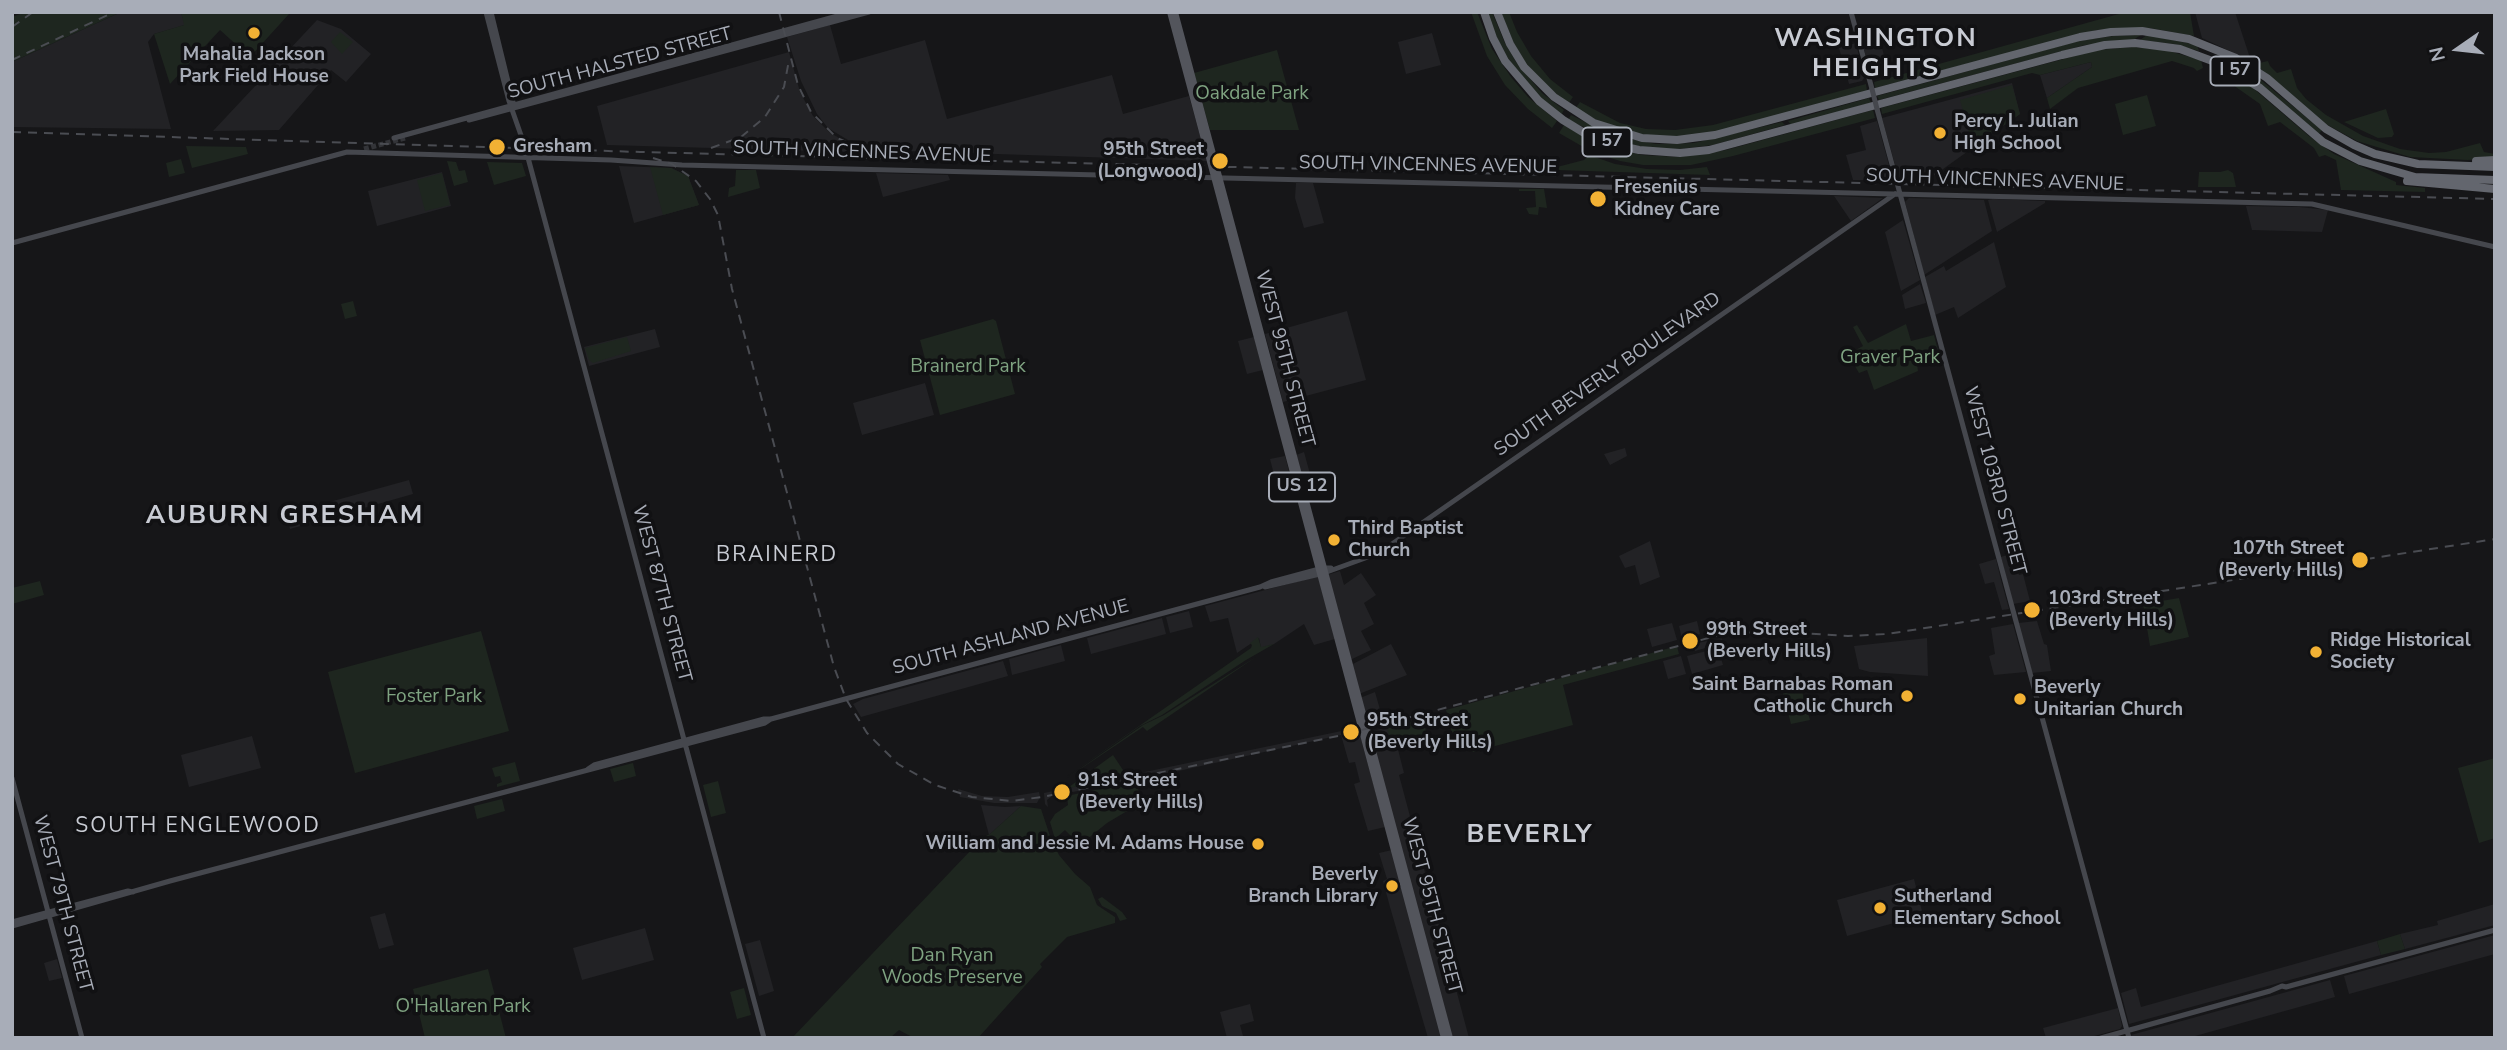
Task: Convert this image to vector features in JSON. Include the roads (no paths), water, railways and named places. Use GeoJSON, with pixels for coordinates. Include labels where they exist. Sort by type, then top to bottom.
{"type":"FeatureCollection","features":[{"type":"Feature","properties":{"kind":"highway","name":"I 57"},"geometry":{"type":"LineString","coordinates":[[1481,12],[1486,30],[1505,61],[1539,101],[1586,134],[1639,150],[1695,152],[1728,145],[2088,48],[2128,43],[2164,46],[2210,59],[2236,72],[2260,89],[2323,142],[2350,157],[2382,169],[2415,177],[2495,180]]}},
{"type":"Feature","properties":{"kind":"highway","name":"I 57"},"geometry":{"type":"LineString","coordinates":[[1497,12],[1510,44],[1524,67],[1554,97],[1585,118],[1618,132],[1642,138],[1677,140],[1715,135],[2080,37],[2142,31],[2189,39],[2224,51],[2255,69],[2335,134],[2375,154],[2418,164],[2495,167]]}},
{"type":"Feature","properties":{"kind":"highway"},"geometry":{"type":"LineString","coordinates":[[2375,154],[2441,162],[2495,160]]}},
{"type":"Feature","properties":{"kind":"highway"},"geometry":{"type":"LineString","coordinates":[[2382,169],[2391,176],[2421,184],[2495,189]]}},
{"type":"Feature","properties":{"kind":"main road"},"geometry":{"type":"LineString","coordinates":[[486,12],[513,106]]}},
{"type":"Feature","properties":{"kind":"main road"},"geometry":{"type":"LineString","coordinates":[[491,12],[522,141]]}},
{"type":"Feature","properties":{"kind":"main road","name":"SOUTH HALSTED STREET"},"geometry":{"type":"LineString","coordinates":[[394,138],[852,12]]}},
{"type":"Feature","properties":{"kind":"main road","name":"SOUTH HALSTED STREET"},"geometry":{"type":"LineString","coordinates":[[513,106],[869,12]]}},
{"type":"Feature","properties":{"kind":"main road","name":"WEST 95TH STREET"},"geometry":{"type":"LineString","coordinates":[[1172,12],[1450,1038]]}},
{"type":"Feature","properties":{"kind":"main road","name":"WEST 103RD STREET"},"geometry":{"type":"LineString","coordinates":[[1851,12],[1898,194],[2129,1038]]}},
{"type":"Feature","properties":{"kind":"main road","name":"SOUTH VINCENNES AVENUE"},"geometry":{"type":"LineString","coordinates":[[12,243],[360,150],[692,164],[2318,205],[2495,247]]}},
{"type":"Feature","properties":{"kind":"main road","name":"WEST 87TH STREET"},"geometry":{"type":"LineString","coordinates":[[526,155],[764,1038]]}},
{"type":"Feature","properties":{"kind":"main road","name":"SOUTH BEVERLY BOULEVARD"},"geometry":{"type":"LineString","coordinates":[[1323,570],[1364,560],[1379,553],[1898,194]]}},
{"type":"Feature","properties":{"kind":"main road","name":"WEST 95TH STREET"},"geometry":{"type":"LineString","coordinates":[[1323,570],[1444,1038]]}},
{"type":"Feature","properties":{"kind":"main road","name":"SOUTH ASHLAND AVENUE"},"geometry":{"type":"LineString","coordinates":[[12,924],[129,895],[1323,570]]}},
{"type":"Feature","properties":{"kind":"main road","name":"WEST 79TH STREET"},"geometry":{"type":"LineString","coordinates":[[12,778],[82,1038]]}},
{"type":"Feature","properties":{"kind":"main road"},"geometry":{"type":"LineString","coordinates":[[2101,1038],[2282,986],[2495,930]]}},
{"type":"Feature","properties":{"kind":"tunnel"},"geometry":{"type":"LineString","coordinates":[[364,149],[405,138]]}},
{"type":"Feature","properties":{"kind":"tunnel"},"geometry":{"type":"LineString","coordinates":[[520,141],[524,153]]}},
{"type":"Feature","properties":{"kind":"railway"},"geometry":{"type":"LineString","coordinates":[[12,27],[33,12]]}},
{"type":"Feature","properties":{"kind":"railway"},"geometry":{"type":"LineString","coordinates":[[12,60],[114,12]]}},
{"type":"Feature","properties":{"kind":"railway"},"geometry":{"type":"LineString","coordinates":[[779,12],[798,85],[811,112],[837,138],[870,152]]}},
{"type":"Feature","properties":{"kind":"railway"},"geometry":{"type":"LineString","coordinates":[[711,148],[741,137],[765,117],[784,87],[789,60]]}},
{"type":"Feature","properties":{"kind":"railway"},"geometry":{"type":"LineString","coordinates":[[12,132],[640,152],[2495,199]]}},
{"type":"Feature","properties":{"kind":"railway"},"geometry":{"type":"LineString","coordinates":[[653,158],[672,164],[696,181],[718,215],[732,289],[834,667],[846,699],[867,733],[898,764],[935,785],[972,797],[1011,801],[1042,797],[1343,735],[1716,636],[1766,631],[1848,636],[1887,634],[2495,539]]}},
{"type":"Feature","properties":{"kind":"place","name":"Mahalia Jackson Park Field House"},"geometry":{"type":"Point","coordinates":[254,33]}},
{"type":"Feature","properties":{"kind":"place","name":"Percy L. Julian High School"},"geometry":{"type":"Point","coordinates":[1940,133]}},
{"type":"Feature","properties":{"kind":"place","name":"Gresham"},"geometry":{"type":"Point","coordinates":[497,147]}},
{"type":"Feature","properties":{"kind":"place","name":"95th Street (Longwood)"},"geometry":{"type":"Point","coordinates":[1220,161]}},
{"type":"Feature","properties":{"kind":"place","name":"Fresenius Kidney Care"},"geometry":{"type":"Point","coordinates":[1598,199]}},
{"type":"Feature","properties":{"kind":"place","name":"Third Baptist Church"},"geometry":{"type":"Point","coordinates":[1334,540]}},
{"type":"Feature","properties":{"kind":"place","name":"107th Street (Beverly Hills)"},"geometry":{"type":"Point","coordinates":[2360,560]}},
{"type":"Feature","properties":{"kind":"place","name":"103rd Street (Beverly Hills)"},"geometry":{"type":"Point","coordinates":[2032,610]}},
{"type":"Feature","properties":{"kind":"place","name":"99th Street (Beverly Hills)"},"geometry":{"type":"Point","coordinates":[1690,641]}},
{"type":"Feature","properties":{"kind":"place","name":"Ridge Historical Society"},"geometry":{"type":"Point","coordinates":[2316,652]}},
{"type":"Feature","properties":{"kind":"place","name":"Saint Barnabas Roman Catholic Church"},"geometry":{"type":"Point","coordinates":[1907,696]}},
{"type":"Feature","properties":{"kind":"place","name":"Beverly Unitarian Church"},"geometry":{"type":"Point","coordinates":[2020,699]}},
{"type":"Feature","properties":{"kind":"place","name":"95th Street (Beverly Hills)"},"geometry":{"type":"Point","coordinates":[1351,732]}},
{"type":"Feature","properties":{"kind":"place","name":"91st Street (Beverly Hills)"},"geometry":{"type":"Point","coordinates":[1062,792]}},
{"type":"Feature","properties":{"kind":"place","name":"William and Jessie M. Adams House"},"geometry":{"type":"Point","coordinates":[1258,844]}},
{"type":"Feature","properties":{"kind":"place","name":"Beverly Branch Library"},"geometry":{"type":"Point","coordinates":[1392,886]}},
{"type":"Feature","properties":{"kind":"place","name":"Sutherland Elementary School"},"geometry":{"type":"Point","coordinates":[1880,908]}},
{"type":"Feature","properties":{"kind":"district","name":"WASHINGTON HEIGHTS"},"geometry":{"type":"Point","coordinates":[1876,55]}},
{"type":"Feature","properties":{"kind":"district","name":"AUBURN GRESHAM"},"geometry":{"type":"Point","coordinates":[285,517]}},
{"type":"Feature","properties":{"kind":"district","name":"BRAINERD"},"geometry":{"type":"Point","coordinates":[777,556]}},
{"type":"Feature","properties":{"kind":"district","name":"SOUTH ENGLEWOOD"},"geometry":{"type":"Point","coordinates":[198,827]}},
{"type":"Feature","properties":{"kind":"district","name":"BEVERLY"},"geometry":{"type":"Point","coordinates":[1530,836]}},
{"type":"Feature","properties":{"kind":"park label","name":"Oakdale Park"},"geometry":{"type":"Point","coordinates":[1252,94]}},
{"type":"Feature","properties":{"kind":"park label","name":"Graver Park"},"geometry":{"type":"Point","coordinates":[1890,358]}},
{"type":"Feature","properties":{"kind":"park label","name":"Brainerd Park"},"geometry":{"type":"Point","coordinates":[968,367]}},
{"type":"Feature","properties":{"kind":"park label","name":"Foster Park"},"geometry":{"type":"Point","coordinates":[434,697]}},
{"type":"Feature","properties":{"kind":"park label","name":"Dan Ryan Woods Preserve"},"geometry":{"type":"Point","coordinates":[952,967]}},
{"type":"Feature","properties":{"kind":"park label","name":"O'Hallaren Park"},"geometry":{"type":"Point","coordinates":[463,1007]}}]}
